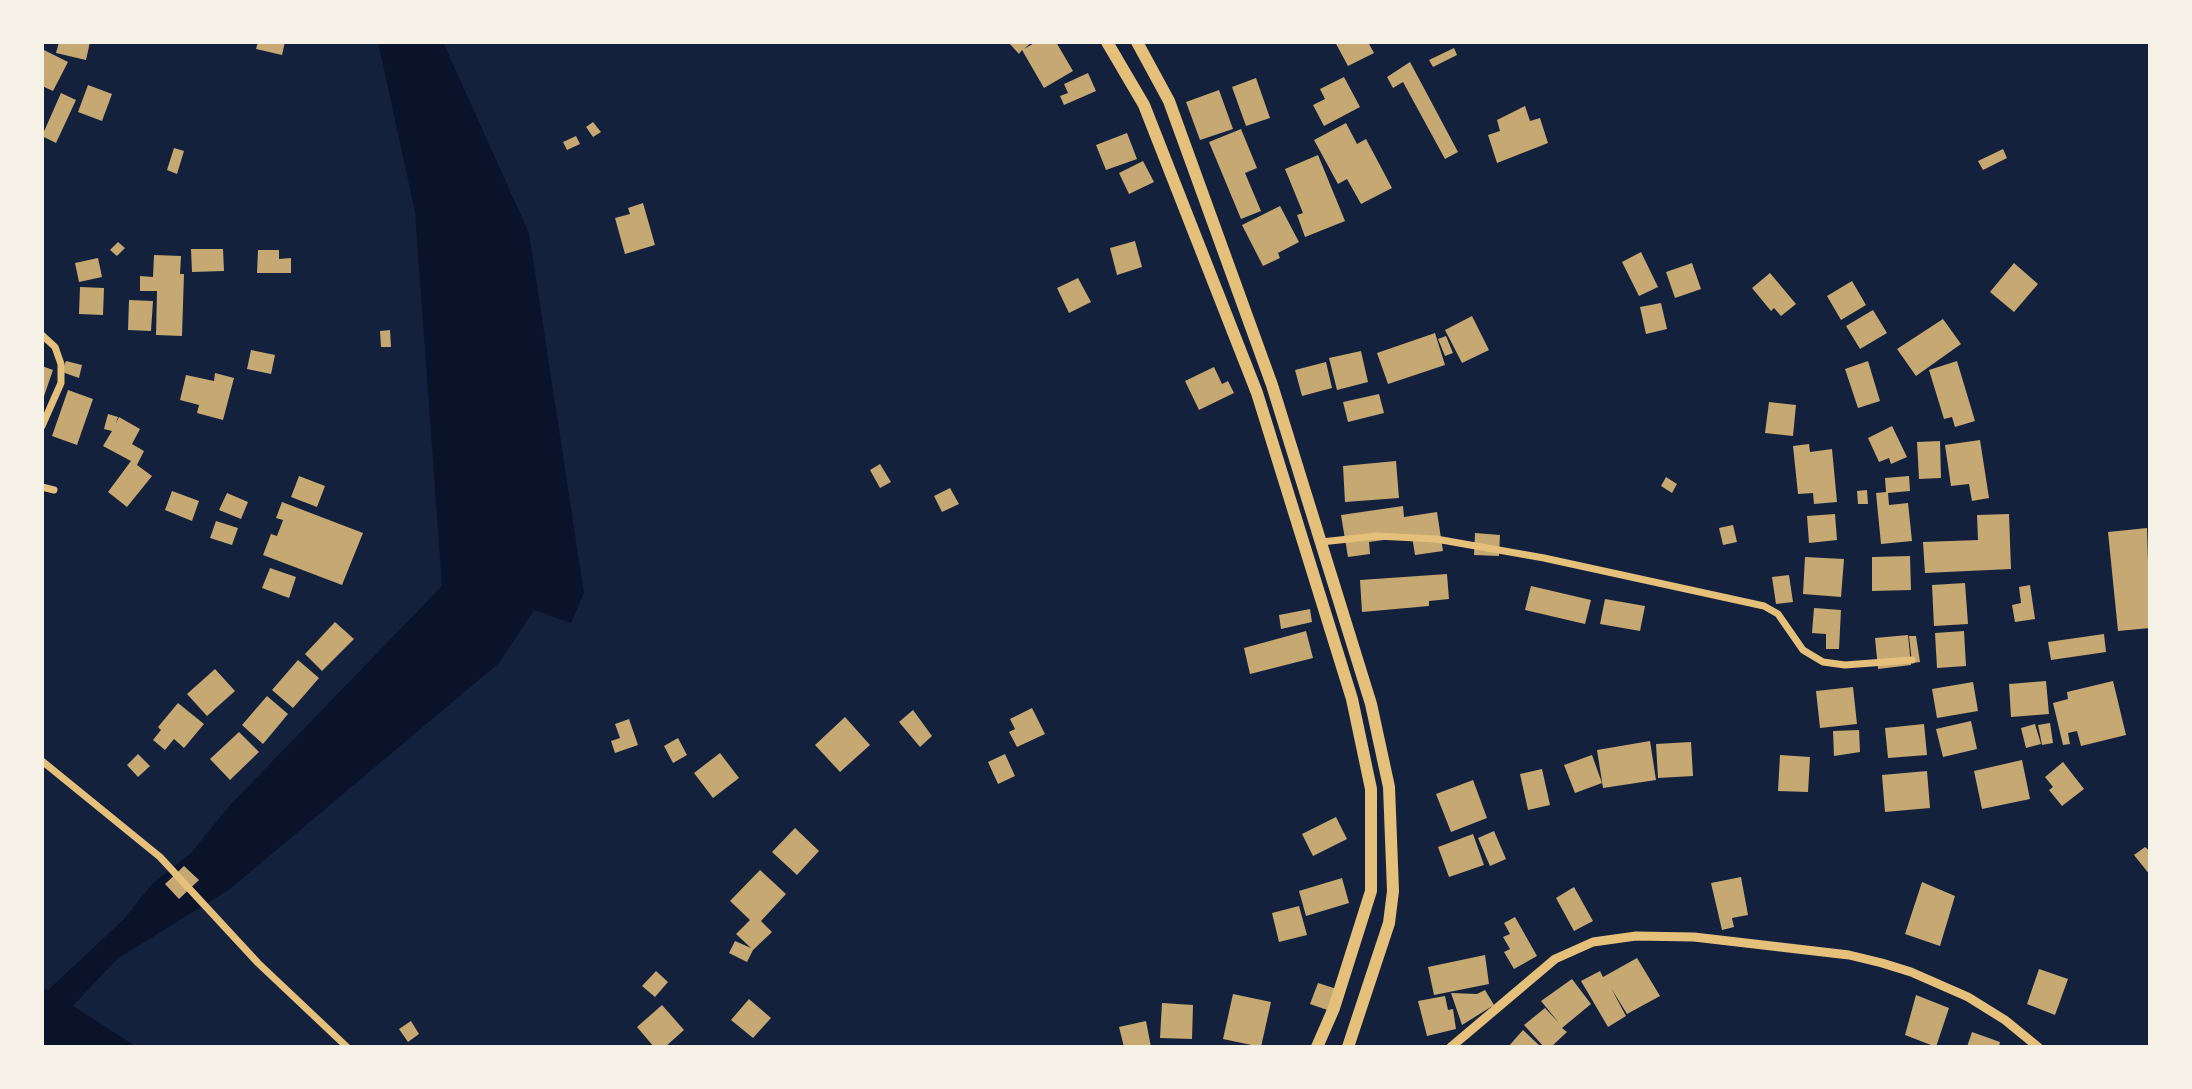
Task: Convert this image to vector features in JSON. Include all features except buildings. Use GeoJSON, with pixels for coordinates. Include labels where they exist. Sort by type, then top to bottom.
{"type":"FeatureCollection","features":[{"type":"Feature","properties":{"kind":"highway"},"geometry":{"type":"LineString","coordinates":[[1107,42],[1144,106],[1257,393],[1352,699],[1369,776],[1371,891],[1334,1008],[1317,1047]]}},
{"type":"Feature","properties":{"kind":"highway"},"geometry":{"type":"LineString","coordinates":[[1136,42],[1169,100],[1272,385],[1371,704],[1389,787],[1393,891],[1389,923],[1352,1043]]}},
{"type":"Feature","properties":{"kind":"street"},"geometry":{"type":"LineString","coordinates":[[42,335],[55,347],[61,364],[61,383],[42,426]]}},
{"type":"Feature","properties":{"kind":"street"},"geometry":{"type":"LineString","coordinates":[[42,486],[54,490]]}},
{"type":"Feature","properties":{"kind":"street"},"geometry":{"type":"LineString","coordinates":[[1321,542],[1377,536],[1436,538],[1544,558],[1764,606],[1778,614],[1803,650],[1823,662],[1845,665],[1912,660]]}},
{"type":"Feature","properties":{"kind":"street"},"geometry":{"type":"LineString","coordinates":[[42,761],[160,858],[258,963],[347,1047]]}},
{"type":"Feature","properties":{"kind":"street"},"geometry":{"type":"LineString","coordinates":[[1451,1047],[1555,959],[1593,942],[1636,936],[1694,937],[1849,956],[1911,971],[1968,997],[2005,1020],[2038,1047]]}},
{"type":"Feature","properties":{"kind":"water"},"geometry":{"type":"Polygon","coordinates":[[[378,42],[443,42],[529,233],[584,593],[571,623],[534,610],[499,663],[230,889],[117,959],[73,1006],[137,1047],[42,1047],[42,987],[48,990],[123,920],[153,883],[191,853],[230,805],[442,586],[415,212],[378,42]]]}}]}
